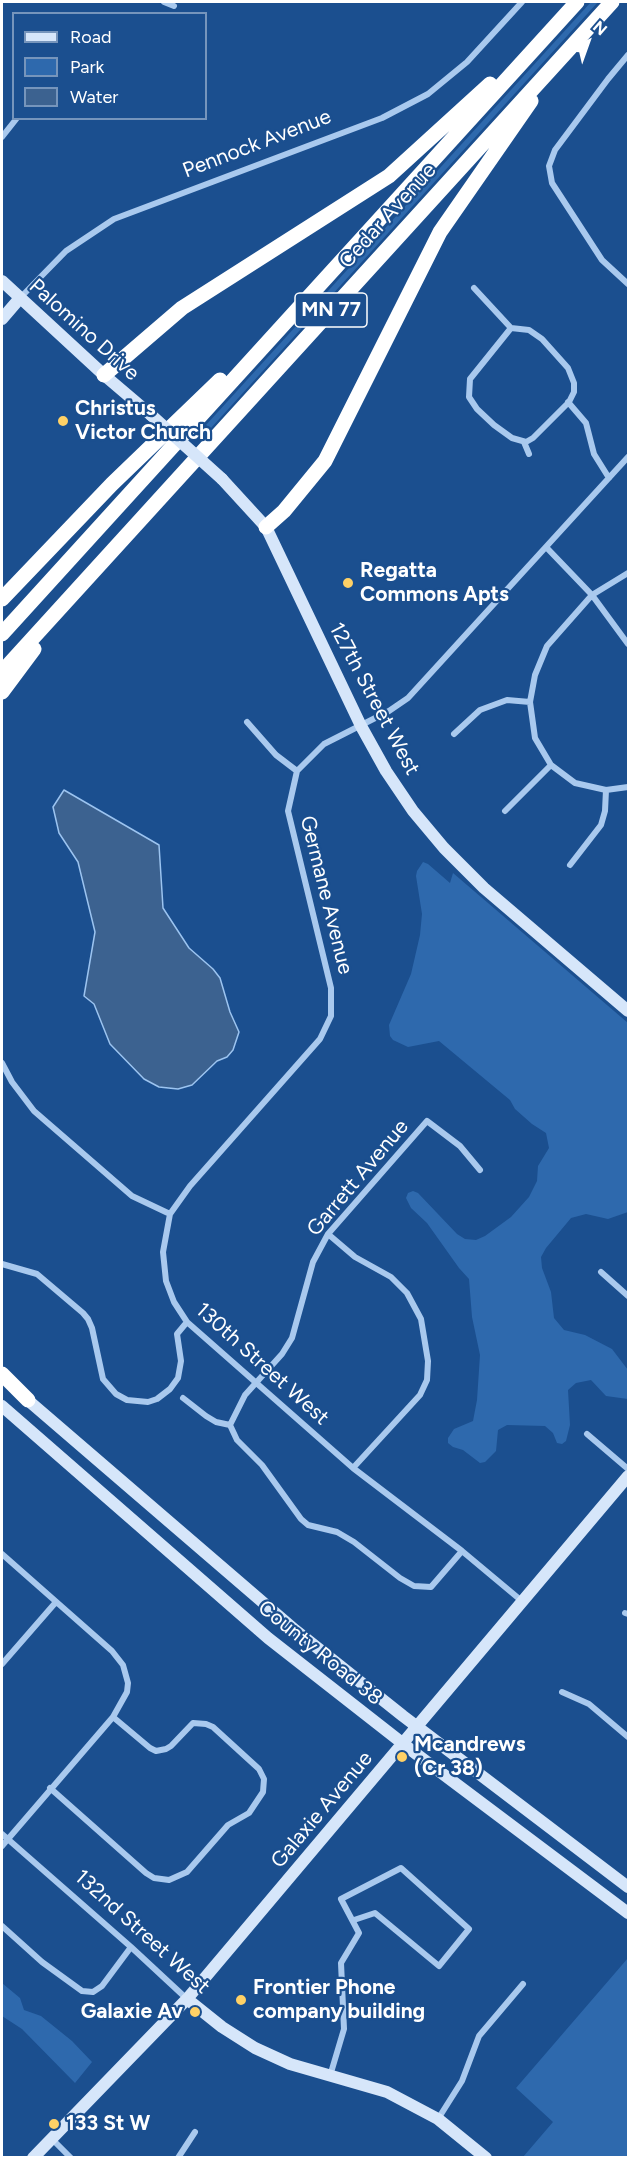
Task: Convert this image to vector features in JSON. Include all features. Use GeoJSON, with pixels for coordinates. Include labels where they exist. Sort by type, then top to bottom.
{"type":"FeatureCollection","features":[{"type":"Feature","properties":{"kind":"highway","name":"Cedar Avenue"},"geometry":{"type":"LineString","coordinates":[[2,634],[577,2]]}},
{"type":"Feature","properties":{"kind":"highway","name":"Cedar Avenue"},"geometry":{"type":"LineString","coordinates":[[2,672],[612,2]]}},
{"type":"Feature","properties":{"kind":"highway"},"geometry":{"type":"LineString","coordinates":[[104,375],[182,308],[389,176],[554,26]]}},
{"type":"Feature","properties":{"kind":"highway"},"geometry":{"type":"LineString","coordinates":[[266,527],[284,511],[325,461],[440,232],[563,54]]}},
{"type":"Feature","properties":{"kind":"highway"},"geometry":{"type":"LineString","coordinates":[[2,599],[120,476],[210,389],[272,335]]}},
{"type":"Feature","properties":{"kind":"highway"},"geometry":{"type":"LineString","coordinates":[[2,692],[99,565]]}},
{"type":"Feature","properties":{"kind":"highway"},"geometry":{"type":"LineString","coordinates":[[2,1376],[28,1400]]}},
{"type":"Feature","properties":{"kind":"street"},"geometry":{"type":"LineString","coordinates":[[164,2],[174,6]]}},
{"type":"Feature","properties":{"kind":"street","name":"Pennock Avenue"},"geometry":{"type":"LineString","coordinates":[[2,319],[66,251],[114,219],[382,118],[428,94],[467,62],[522,2]]}},
{"type":"Feature","properties":{"kind":"street"},"geometry":{"type":"LineString","coordinates":[[628,55],[555,150],[549,166],[552,183],[602,260],[628,284]]}},
{"type":"Feature","properties":{"kind":"street"},"geometry":{"type":"LineString","coordinates":[[2,137],[15,120]]}},
{"type":"Feature","properties":{"kind":"street","name":"Palomino Drive"},"geometry":{"type":"LineString","coordinates":[[2,281],[222,479]]}},
{"type":"Feature","properties":{"kind":"street"},"geometry":{"type":"LineString","coordinates":[[474,288],[511,328],[528,330],[542,339],[568,368],[574,383],[574,392],[568,402],[534,438],[524,442],[512,438],[494,425],[477,409],[469,397],[470,379],[511,328]]}},
{"type":"Feature","properties":{"kind":"street"},"geometry":{"type":"LineString","coordinates":[[568,402],[586,423],[594,454],[609,478]]}},
{"type":"Feature","properties":{"kind":"street"},"geometry":{"type":"LineString","coordinates":[[524,442],[529,454]]}},
{"type":"Feature","properties":{"kind":"street"},"geometry":{"type":"LineString","coordinates":[[247,722],[276,755],[297,771],[324,744],[389,711],[408,698],[628,457]]}},
{"type":"Feature","properties":{"kind":"street","name":"127th Street West"},"geometry":{"type":"LineString","coordinates":[[222,479],[266,527],[361,726],[386,771],[413,811],[444,848],[484,888],[628,1011]]}},
{"type":"Feature","properties":{"kind":"street"},"geometry":{"type":"LineString","coordinates":[[546,547],[592,595],[628,644]]}},
{"type":"Feature","properties":{"kind":"street"},"geometry":{"type":"LineString","coordinates":[[628,573],[592,595],[547,646],[535,675],[530,702],[535,738],[551,765],[575,783],[606,790],[628,787]]}},
{"type":"Feature","properties":{"kind":"street"},"geometry":{"type":"LineString","coordinates":[[454,734],[480,710],[507,700],[530,702]]}},
{"type":"Feature","properties":{"kind":"street"},"geometry":{"type":"LineString","coordinates":[[505,811],[551,765]]}},
{"type":"Feature","properties":{"kind":"street","name":"Germane Avenue"},"geometry":{"type":"LineString","coordinates":[[170,1214],[189,1186],[320,1039],[331,1016],[332,988],[288,811],[297,771]]}},
{"type":"Feature","properties":{"kind":"street"},"geometry":{"type":"LineString","coordinates":[[570,865],[601,825],[605,811],[606,790]]}},
{"type":"Feature","properties":{"kind":"street"},"geometry":{"type":"LineString","coordinates":[[2,1063],[12,1082],[34,1111],[132,1196],[170,1214]]}},
{"type":"Feature","properties":{"kind":"street","name":"Garrett Avenue"},"geometry":{"type":"LineString","coordinates":[[230,1425],[241,1402],[292,1338],[314,1262],[328,1234],[427,1121],[460,1146],[480,1170]]}},
{"type":"Feature","properties":{"kind":"street","name":"130th Street West"},"geometry":{"type":"LineString","coordinates":[[170,1214],[163,1252],[166,1281],[174,1302],[187,1322],[353,1468],[462,1551],[523,1602]]}},
{"type":"Feature","properties":{"kind":"street"},"geometry":{"type":"LineString","coordinates":[[328,1234],[355,1257],[391,1277],[407,1293],[421,1319],[429,1361],[427,1380],[420,1395],[353,1468]]}},
{"type":"Feature","properties":{"kind":"street"},"geometry":{"type":"LineString","coordinates":[[2,1264],[37,1274],[83,1313],[92,1328],[103,1378],[108,1387],[127,1400],[148,1402],[164,1395],[175,1384],[181,1361],[177,1334],[187,1322]]}},
{"type":"Feature","properties":{"kind":"street"},"geometry":{"type":"LineString","coordinates":[[601,1272],[628,1296]]}},
{"type":"Feature","properties":{"kind":"street"},"geometry":{"type":"LineString","coordinates":[[183,1398],[216,1422],[230,1425],[237,1440],[262,1465],[301,1519],[308,1525],[337,1532],[414,1586],[431,1587],[462,1551]]}},
{"type":"Feature","properties":{"kind":"street","name":"County Road 38"},"geometry":{"type":"LineString","coordinates":[[28,1400],[295,1630],[628,1887]]}},
{"type":"Feature","properties":{"kind":"street","name":"County Road 38"},"geometry":{"type":"LineString","coordinates":[[2,1406],[268,1638],[628,1913]]}},
{"type":"Feature","properties":{"kind":"street"},"geometry":{"type":"LineString","coordinates":[[588,1434],[628,1469]]}},
{"type":"Feature","properties":{"kind":"street","name":"Galaxie Avenue"},"geometry":{"type":"LineString","coordinates":[[33,2157],[187,1999],[628,1476]]}},
{"type":"Feature","properties":{"kind":"street"},"geometry":{"type":"LineString","coordinates":[[2,1554],[112,1651],[123,1665],[128,1692],[113,1717],[2,1846]]}},
{"type":"Feature","properties":{"kind":"street"},"geometry":{"type":"LineString","coordinates":[[2,1664],[56,1602]]}},
{"type":"Feature","properties":{"kind":"street"},"geometry":{"type":"LineString","coordinates":[[562,1692],[589,1704],[627,1733]]}},
{"type":"Feature","properties":{"kind":"street"},"geometry":{"type":"LineString","coordinates":[[50,1788],[146,1873],[161,1880],[169,1880],[187,1872],[231,1822],[249,1812],[263,1792],[264,1779],[259,1768],[213,1727],[193,1723],[171,1746],[156,1750],[150,1748],[113,1717]]}},
{"type":"Feature","properties":{"kind":"street","name":"132nd Street West"},"geometry":{"type":"LineString","coordinates":[[2,1834],[187,1999],[222,2027],[255,2048],[290,2064],[387,2092],[438,2119],[486,2157]]}},
{"type":"Feature","properties":{"kind":"street"},"geometry":{"type":"LineString","coordinates":[[330,2076],[344,2029],[341,1963],[359,1933],[341,1899],[400,1868],[469,1929],[440,1966],[375,1913],[354,1920]]}},
{"type":"Feature","properties":{"kind":"street"},"geometry":{"type":"LineString","coordinates":[[2,1926],[42,1962],[82,1991],[93,1992],[102,1986],[131,1947]]}},
{"type":"Feature","properties":{"kind":"street"},"geometry":{"type":"LineString","coordinates":[[438,2119],[462,2081],[479,2036],[523,1984]]}},
{"type":"Feature","properties":{"kind":"street"},"geometry":{"type":"LineString","coordinates":[[178,2157],[195,2132]]}},
{"type":"Feature","properties":{"kind":"street"},"geometry":{"type":"LineString","coordinates":[[51,2139],[70,2157]]}},
{"type":"Feature","properties":{"kind":"green space"},"geometry":{"type":"Polygon","coordinates":[[[591,2],[598,2],[211,428],[206,425],[591,2]]]}},
{"type":"Feature","properties":{"kind":"green space"},"geometry":{"type":"Polygon","coordinates":[[[423,862],[450,883],[453,873],[628,1023],[628,1212],[608,1219],[586,1214],[571,1218],[541,1257],[542,1268],[551,1292],[554,1318],[564,1330],[585,1335],[612,1349],[628,1370],[628,1399],[606,1396],[591,1380],[576,1383],[568,1390],[570,1425],[566,1441],[562,1444],[557,1443],[553,1433],[545,1426],[507,1425],[498,1430],[496,1451],[485,1462],[480,1463],[463,1450],[448,1443],[448,1438],[454,1429],[473,1421],[477,1400],[480,1355],[472,1317],[469,1279],[427,1223],[411,1208],[406,1198],[408,1193],[413,1191],[418,1193],[457,1234],[465,1239],[476,1240],[511,1217],[529,1197],[537,1181],[538,1166],[549,1148],[546,1133],[532,1124],[515,1109],[510,1100],[439,1041],[408,1047],[393,1040],[390,1036],[389,1025],[411,974],[420,935],[422,914],[416,876],[423,862]]]}},
{"type":"Feature","properties":{"kind":"green space"},"geometry":{"type":"Polygon","coordinates":[[[628,1958],[628,2157],[523,2157],[553,2122],[516,2088],[628,1958]]]}},
{"type":"Feature","properties":{"kind":"green space"},"geometry":{"type":"Polygon","coordinates":[[[2,1983],[20,1998],[24,2010],[41,2016],[72,2041],[92,2062],[75,2083],[22,2029],[2,2016],[2,1983]]]}},
{"type":"Feature","properties":{"kind":"water"},"geometry":{"type":"Polygon","coordinates":[[[64,790],[159,845],[163,908],[189,948],[220,978],[230,1012],[239,1032],[233,1050],[227,1057],[217,1061],[192,1085],[178,1089],[159,1087],[144,1079],[110,1044],[94,1004],[84,996],[95,932],[78,862],[59,833],[53,807],[64,790]]]}},
{"type":"Feature","properties":{"kind":"place","name":"Christus Victor Church"},"geometry":{"type":"Point","coordinates":[63,421]}},
{"type":"Feature","properties":{"kind":"place","name":"Regatta Commons Apts"},"geometry":{"type":"Point","coordinates":[348,583]}},
{"type":"Feature","properties":{"kind":"place","name":"Mcandrews (Cr 38)"},"geometry":{"type":"Point","coordinates":[402,1757]}},
{"type":"Feature","properties":{"kind":"place","name":"Frontier Phone company building"},"geometry":{"type":"Point","coordinates":[241,2000]}},
{"type":"Feature","properties":{"kind":"place","name":"Galaxie Av"},"geometry":{"type":"Point","coordinates":[195,2012]}},
{"type":"Feature","properties":{"kind":"place","name":"133 St W"},"geometry":{"type":"Point","coordinates":[54,2124]}}]}
